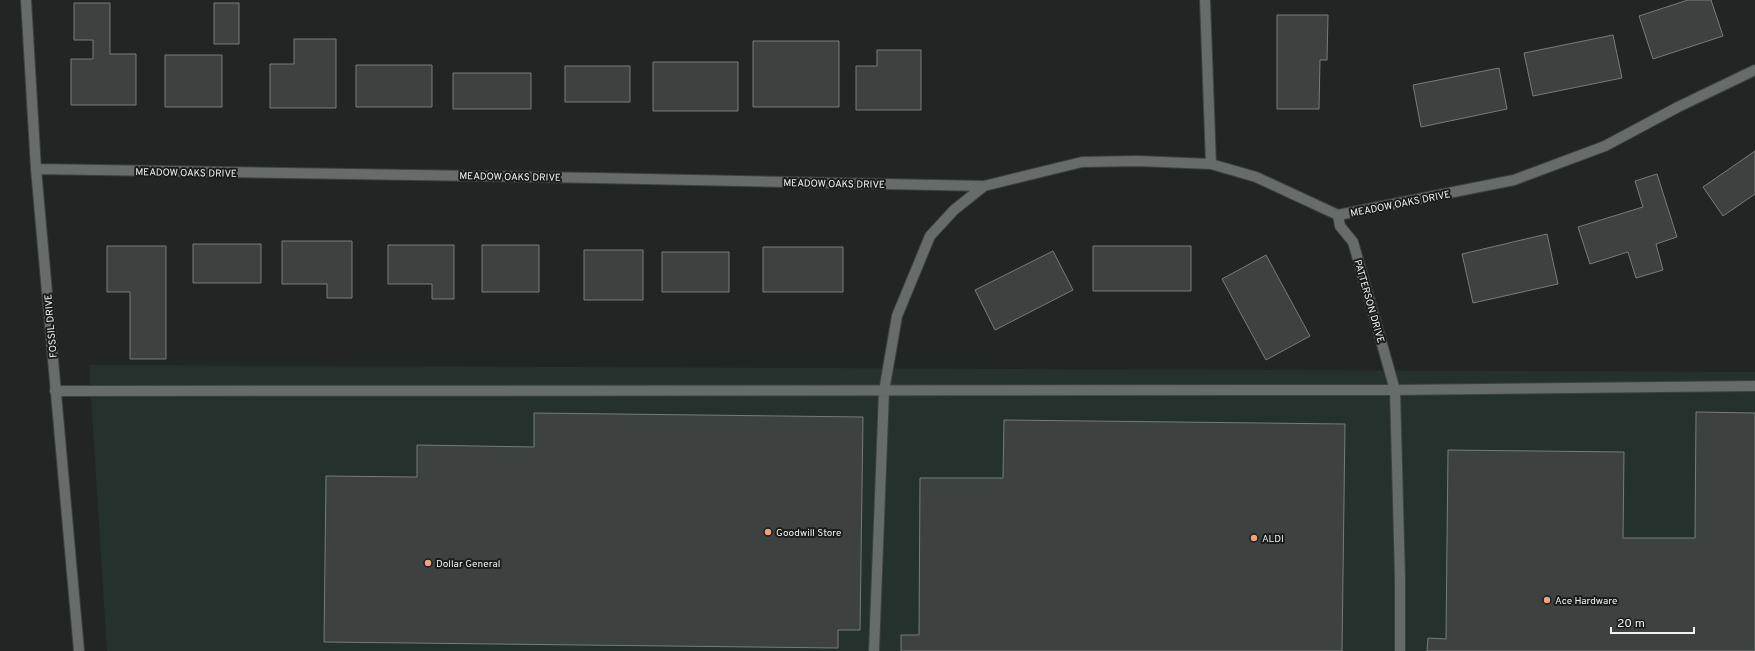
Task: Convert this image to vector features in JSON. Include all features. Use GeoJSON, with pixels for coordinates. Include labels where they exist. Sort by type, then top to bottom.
{"type":"FeatureCollection","features":[{"type":"Feature","properties":{"kind":"street","name":"FOSSIL DRIVE"},"geometry":{"type":"LineString","coordinates":[[26,0],[36,169],[79,651]]}},
{"type":"Feature","properties":{"kind":"street"},"geometry":{"type":"LineString","coordinates":[[1205,0],[1211,164]]}},
{"type":"Feature","properties":{"kind":"street","name":"MEADOW OAKS DRIVE"},"geometry":{"type":"LineString","coordinates":[[36,169],[984,186],[1082,162],[1138,161],[1211,164],[1256,177],[1338,215],[1514,180],[1605,146],[1678,107],[1755,70]]}},
{"type":"Feature","properties":{"kind":"street","name":"MEADOW OAKS DRIVE"},"geometry":{"type":"LineString","coordinates":[[874,651],[884,391],[897,316],[930,236],[954,210],[984,186]]}},
{"type":"Feature","properties":{"kind":"street","name":"PATTERSON DRIVE"},"geometry":{"type":"LineString","coordinates":[[1338,215],[1340,226],[1353,242],[1395,390],[1400,578],[1400,651]]}},
{"type":"Feature","properties":{"kind":"street"},"geometry":{"type":"LineString","coordinates":[[56,391],[1395,390],[1755,386]]}},
{"type":"Feature","properties":{"kind":"shaded area"},"geometry":{"type":"Polygon","coordinates":[[[89,365],[1755,372],[1755,651],[107,651],[89,365]]]}},
{"type":"Feature","properties":{"kind":"building"},"geometry":{"type":"Polygon","coordinates":[[[1688,0],[1711,0],[1723,36],[1653,59],[1639,16],[1688,0]]]}},
{"type":"Feature","properties":{"kind":"building"},"geometry":{"type":"Polygon","coordinates":[[[74,3],[110,3],[110,54],[136,54],[136,105],[71,105],[71,59],[93,59],[93,40],[74,40],[74,3]]]}},
{"type":"Feature","properties":{"kind":"building"},"geometry":{"type":"Polygon","coordinates":[[[214,3],[239,3],[239,44],[214,44],[214,3]]]}},
{"type":"Feature","properties":{"kind":"building"},"geometry":{"type":"Polygon","coordinates":[[[1277,15],[1328,15],[1327,60],[1320,60],[1319,109],[1277,109],[1277,15]]]}},
{"type":"Feature","properties":{"kind":"building"},"geometry":{"type":"Polygon","coordinates":[[[1613,35],[1622,78],[1533,96],[1524,53],[1613,35]]]}},
{"type":"Feature","properties":{"kind":"building"},"geometry":{"type":"Polygon","coordinates":[[[294,39],[336,39],[336,108],[270,108],[270,64],[294,64],[294,39]]]}},
{"type":"Feature","properties":{"kind":"building"},"geometry":{"type":"Polygon","coordinates":[[[753,41],[839,41],[839,107],[753,107],[753,41]]]}},
{"type":"Feature","properties":{"kind":"building"},"geometry":{"type":"Polygon","coordinates":[[[877,50],[921,50],[921,110],[856,110],[856,66],[877,66],[877,50]]]}},
{"type":"Feature","properties":{"kind":"building"},"geometry":{"type":"Polygon","coordinates":[[[165,55],[222,55],[222,107],[165,107],[165,55]]]}},
{"type":"Feature","properties":{"kind":"building"},"geometry":{"type":"Polygon","coordinates":[[[653,62],[738,62],[738,111],[653,111],[653,62]]]}},
{"type":"Feature","properties":{"kind":"building"},"geometry":{"type":"Polygon","coordinates":[[[356,65],[432,65],[432,107],[356,107],[356,65]]]}},
{"type":"Feature","properties":{"kind":"building"},"geometry":{"type":"Polygon","coordinates":[[[565,66],[630,66],[630,102],[565,102],[565,66]]]}},
{"type":"Feature","properties":{"kind":"building"},"geometry":{"type":"Polygon","coordinates":[[[1499,68],[1507,109],[1421,127],[1413,85],[1499,68]]]}},
{"type":"Feature","properties":{"kind":"building"},"geometry":{"type":"Polygon","coordinates":[[[453,73],[531,73],[531,109],[453,109],[453,73]]]}},
{"type":"Feature","properties":{"kind":"building"},"geometry":{"type":"Polygon","coordinates":[[[1755,151],[1755,194],[1723,216],[1703,187],[1755,151]]]}},
{"type":"Feature","properties":{"kind":"building"},"geometry":{"type":"Polygon","coordinates":[[[1657,174],[1677,237],[1656,244],[1663,270],[1636,278],[1628,252],[1590,264],[1578,227],[1643,207],[1635,181],[1657,174]]]}},
{"type":"Feature","properties":{"kind":"building"},"geometry":{"type":"Polygon","coordinates":[[[1547,234],[1558,284],[1473,303],[1462,254],[1547,234]]]}},
{"type":"Feature","properties":{"kind":"building"},"geometry":{"type":"Polygon","coordinates":[[[282,241],[352,241],[352,298],[327,298],[327,284],[282,284],[282,241]]]}},
{"type":"Feature","properties":{"kind":"building"},"geometry":{"type":"Polygon","coordinates":[[[193,244],[261,244],[261,283],[193,283],[193,244]]]}},
{"type":"Feature","properties":{"kind":"building"},"geometry":{"type":"Polygon","coordinates":[[[388,245],[454,245],[454,299],[432,299],[432,284],[388,284],[388,245]]]}},
{"type":"Feature","properties":{"kind":"building"},"geometry":{"type":"Polygon","coordinates":[[[482,245],[539,245],[539,292],[482,292],[482,245]]]}},
{"type":"Feature","properties":{"kind":"building"},"geometry":{"type":"Polygon","coordinates":[[[107,246],[166,246],[166,359],[130,359],[130,292],[107,292],[107,246]]]}},
{"type":"Feature","properties":{"kind":"building"},"geometry":{"type":"Polygon","coordinates":[[[1093,246],[1191,246],[1191,291],[1093,291],[1093,246]]]}},
{"type":"Feature","properties":{"kind":"building"},"geometry":{"type":"Polygon","coordinates":[[[763,247],[843,247],[843,292],[763,292],[763,247]]]}},
{"type":"Feature","properties":{"kind":"building"},"geometry":{"type":"Polygon","coordinates":[[[584,250],[643,250],[643,300],[584,300],[584,250]]]}},
{"type":"Feature","properties":{"kind":"building"},"geometry":{"type":"Polygon","coordinates":[[[1053,251],[1073,290],[995,330],[975,290],[1053,251]]]}},
{"type":"Feature","properties":{"kind":"building"},"geometry":{"type":"Polygon","coordinates":[[[662,252],[729,252],[729,292],[662,292],[662,252]]]}},
{"type":"Feature","properties":{"kind":"building"},"geometry":{"type":"Polygon","coordinates":[[[1266,255],[1310,336],[1266,360],[1222,279],[1266,255]]]}},
{"type":"Feature","properties":{"kind":"building"},"geometry":{"type":"Polygon","coordinates":[[[1696,412],[1755,413],[1755,651],[1427,651],[1428,638],[1446,639],[1448,450],[1624,452],[1623,538],[1695,538],[1696,412]]]}},
{"type":"Feature","properties":{"kind":"building"},"geometry":{"type":"Polygon","coordinates":[[[534,413],[863,417],[860,630],[838,630],[838,648],[324,642],[326,476],[417,477],[417,445],[534,447],[534,413]]]}},
{"type":"Feature","properties":{"kind":"building"},"geometry":{"type":"Polygon","coordinates":[[[1004,420],[1345,424],[1342,651],[901,651],[901,635],[919,635],[920,478],[1003,478],[1004,420]]]}},
{"type":"Feature","properties":{"kind":"place","name":"Goodwill Store"},"geometry":{"type":"Point","coordinates":[768,532]}},
{"type":"Feature","properties":{"kind":"place","name":"ALDI"},"geometry":{"type":"Point","coordinates":[1254,538]}},
{"type":"Feature","properties":{"kind":"place","name":"Dollar General"},"geometry":{"type":"Point","coordinates":[428,563]}},
{"type":"Feature","properties":{"kind":"place","name":"Ace Hardware"},"geometry":{"type":"Point","coordinates":[1547,600]}}]}
